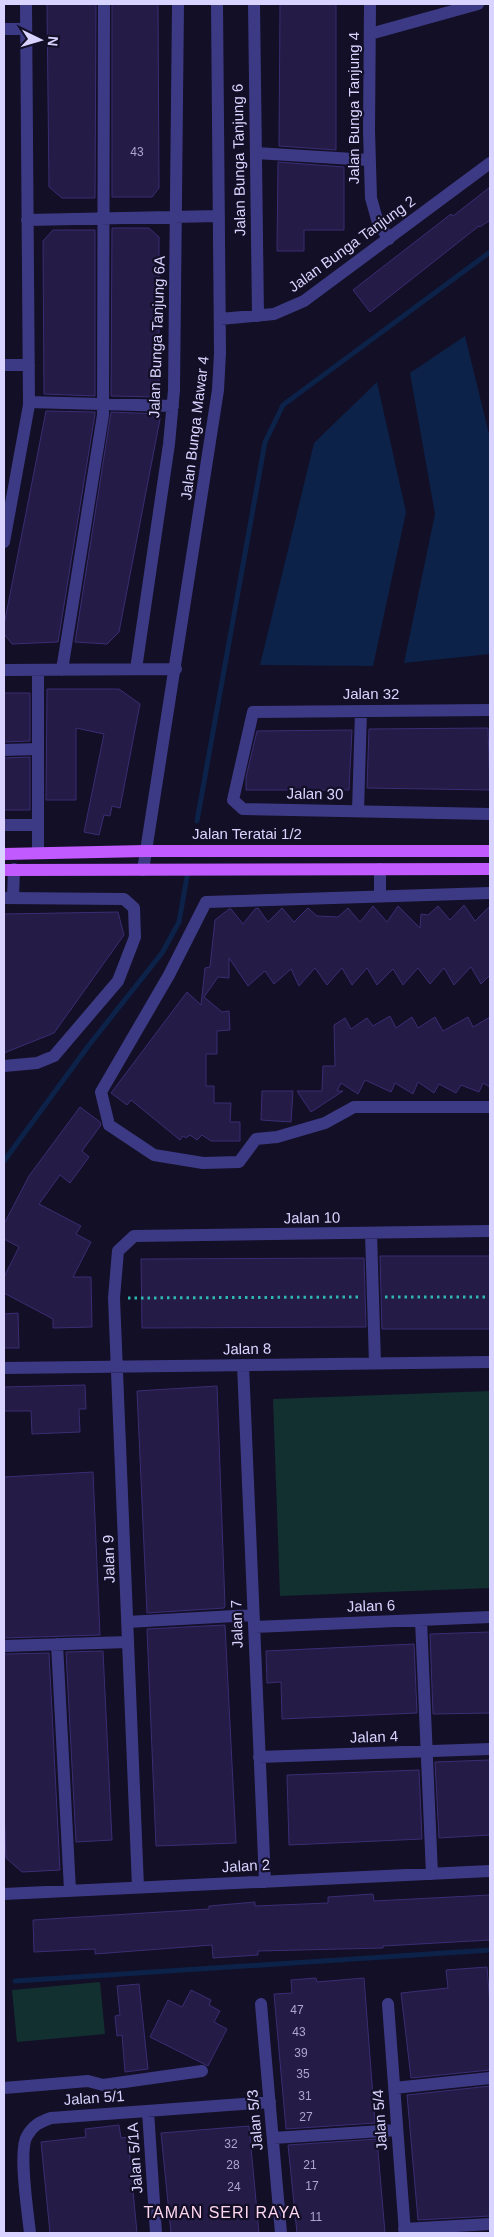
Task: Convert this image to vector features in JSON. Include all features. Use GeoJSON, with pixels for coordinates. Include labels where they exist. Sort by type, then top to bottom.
{"type":"FeatureCollection","features":[{"type":"Feature","properties":{"kind":"main road","name":"Jalan Teratai 1/2"},"geometry":{"type":"LineString","coordinates":[[4,854],[145,851],[490,851]]}},
{"type":"Feature","properties":{"kind":"main road"},"geometry":{"type":"LineString","coordinates":[[9,869],[490,869]]}},
{"type":"Feature","properties":{"kind":"street"},"geometry":{"type":"LineString","coordinates":[[4,542],[29,402],[26,4]]}},
{"type":"Feature","properties":{"kind":"street"},"geometry":{"type":"LineString","coordinates":[[62,670],[103,404],[104,4]]}},
{"type":"Feature","properties":{"kind":"street","name":"Jalan Bunga Tanjung 6A"},"geometry":{"type":"LineString","coordinates":[[136,669],[173,406],[177,217],[178,4]]}},
{"type":"Feature","properties":{"kind":"street","name":"Jalan Bunga Mawar 4"},"geometry":{"type":"LineString","coordinates":[[143,870],[176,669],[215,418],[219,381],[216,4]]}},
{"type":"Feature","properties":{"kind":"street","name":"Jalan Bunga Tanjung 6"},"geometry":{"type":"LineString","coordinates":[[254,4],[258,316]]}},
{"type":"Feature","properties":{"kind":"street","name":"Jalan Bunga Tanjung 4"},"geometry":{"type":"LineString","coordinates":[[370,4],[369,160],[371,198],[378,223],[389,239]]}},
{"type":"Feature","properties":{"kind":"street"},"geometry":{"type":"LineString","coordinates":[[370,34],[478,4]]}},
{"type":"Feature","properties":{"kind":"street"},"geometry":{"type":"LineString","coordinates":[[4,29],[26,29]]}},
{"type":"Feature","properties":{"kind":"street"},"geometry":{"type":"LineString","coordinates":[[256,153],[369,160]]}},
{"type":"Feature","properties":{"kind":"street","name":"Jalan Bunga Tanjung 2"},"geometry":{"type":"LineString","coordinates":[[220,319],[274,314],[304,301],[490,163]]}},
{"type":"Feature","properties":{"kind":"street"},"geometry":{"type":"LineString","coordinates":[[27,220],[219,216]]}},
{"type":"Feature","properties":{"kind":"street"},"geometry":{"type":"LineString","coordinates":[[4,365],[28,365]]}},
{"type":"Feature","properties":{"kind":"street"},"geometry":{"type":"LineString","coordinates":[[29,402],[173,406]]}},
{"type":"Feature","properties":{"kind":"street"},"geometry":{"type":"LineString","coordinates":[[4,670],[176,669]]}},
{"type":"Feature","properties":{"kind":"street"},"geometry":{"type":"LineString","coordinates":[[38,670],[38,853]]}},
{"type":"Feature","properties":{"kind":"street","name":"Jalan 32"},"geometry":{"type":"LineString","coordinates":[[253,712],[490,710]]}},
{"type":"Feature","properties":{"kind":"street"},"geometry":{"type":"LineString","coordinates":[[358,811],[361,711]]}},
{"type":"Feature","properties":{"kind":"street","name":"Jalan 30"},"geometry":{"type":"LineString","coordinates":[[253,712],[233,800],[243,809],[490,814]]}},
{"type":"Feature","properties":{"kind":"street"},"geometry":{"type":"LineString","coordinates":[[4,750],[38,749]]}},
{"type":"Feature","properties":{"kind":"street"},"geometry":{"type":"LineString","coordinates":[[4,825],[38,825]]}},
{"type":"Feature","properties":{"kind":"street"},"geometry":{"type":"LineString","coordinates":[[4,1066],[37,1062],[54,1056],[118,981],[135,937],[134,908],[124,899],[8,898],[9,869]]}},
{"type":"Feature","properties":{"kind":"street"},"geometry":{"type":"LineString","coordinates":[[380,869],[380,896]]}},
{"type":"Feature","properties":{"kind":"street"},"geometry":{"type":"LineString","coordinates":[[490,893],[206,902],[169,975],[101,1092],[109,1125],[154,1155],[203,1163],[239,1162],[256,1139],[277,1137],[325,1123],[354,1107],[490,1107]]}},
{"type":"Feature","properties":{"kind":"street","name":"Jalan 10"},"geometry":{"type":"LineString","coordinates":[[134,1236],[490,1231]]}},
{"type":"Feature","properties":{"kind":"street"},"geometry":{"type":"LineString","coordinates":[[371,1233],[375,1363]]}},
{"type":"Feature","properties":{"kind":"street","name":"Jalan 9"},"geometry":{"type":"LineString","coordinates":[[134,1236],[118,1251],[114,1298],[138,1887]]}},
{"type":"Feature","properties":{"kind":"street","name":"Jalan 8"},"geometry":{"type":"LineString","coordinates":[[4,1368],[490,1362]]}},
{"type":"Feature","properties":{"kind":"street","name":"Jalan 7"},"geometry":{"type":"LineString","coordinates":[[243,1365],[265,1882]]}},
{"type":"Feature","properties":{"kind":"street","name":"Jalan 6"},"geometry":{"type":"LineString","coordinates":[[127,1622],[421,1620],[490,1617]]}},
{"type":"Feature","properties":{"kind":"street"},"geometry":{"type":"LineString","coordinates":[[421,1620],[432,1874]]}},
{"type":"Feature","properties":{"kind":"street"},"geometry":{"type":"LineString","coordinates":[[4,1646],[128,1642]]}},
{"type":"Feature","properties":{"kind":"street"},"geometry":{"type":"LineString","coordinates":[[57,1644],[70,1890]]}},
{"type":"Feature","properties":{"kind":"street","name":"Jalan 4"},"geometry":{"type":"LineString","coordinates":[[259,1757],[490,1749]]}},
{"type":"Feature","properties":{"kind":"street","name":"Jalan 2"},"geometry":{"type":"LineString","coordinates":[[4,1894],[490,1871]]}},
{"type":"Feature","properties":{"kind":"street","name":"Jalan 5/3"},"geometry":{"type":"LineString","coordinates":[[261,2004],[281,2233]]}},
{"type":"Feature","properties":{"kind":"street","name":"Jalan 5/4"},"geometry":{"type":"LineString","coordinates":[[388,2004],[404,2231]]}},
{"type":"Feature","properties":{"kind":"street"},"geometry":{"type":"LineString","coordinates":[[4,2088],[88,2081],[103,2085],[202,2071]]}},
{"type":"Feature","properties":{"kind":"street"},"geometry":{"type":"LineString","coordinates":[[394,2088],[490,2078]]}},
{"type":"Feature","properties":{"kind":"street","name":"Jalan 5/1"},"geometry":{"type":"LineString","coordinates":[[30,2233],[23,2156],[25,2138],[36,2124],[51,2118],[270,2102]]}},
{"type":"Feature","properties":{"kind":"street","name":"Jalan 5/1A"},"geometry":{"type":"LineString","coordinates":[[148,2111],[156,2233]]}},
{"type":"Feature","properties":{"kind":"street"},"geometry":{"type":"LineString","coordinates":[[273,2138],[397,2130]]}},
{"type":"Feature","properties":{"kind":"street"},"geometry":{"type":"LineString","coordinates":[[404,2231],[490,2224]]}},
{"type":"Feature","properties":{"kind":"path"},"geometry":{"type":"LineString","coordinates":[[114,1298],[490,1297]]}},
{"type":"Feature","properties":{"kind":"green space"},"geometry":{"type":"Polygon","coordinates":[[[490,1391],[490,1588],[280,1596],[273,1399],[490,1391]]]}},
{"type":"Feature","properties":{"kind":"green space"},"geometry":{"type":"Polygon","coordinates":[[[100,1982],[105,2034],[17,2042],[12,1990],[100,1982]]]}},
{"type":"Feature","properties":{"kind":"water"},"geometry":{"type":"Polygon","coordinates":[[[465,336],[490,438],[490,654],[404,663],[435,514],[410,373],[465,336]]]}},
{"type":"Feature","properties":{"kind":"water"},"geometry":{"type":"Polygon","coordinates":[[[377,382],[406,512],[373,666],[260,665],[314,443],[377,382]]]}},
{"type":"Feature","properties":{"kind":"building"},"geometry":{"type":"Polygon","coordinates":[[[47,4],[96,4],[95,198],[62,198],[49,187],[47,4]]]}},
{"type":"Feature","properties":{"kind":"building"},"geometry":{"type":"Polygon","coordinates":[[[112,4],[158,4],[159,188],[152,197],[112,197],[112,4]]]}},
{"type":"Feature","properties":{"kind":"building"},"geometry":{"type":"Polygon","coordinates":[[[280,4],[336,4],[336,150],[279,146],[280,4]]]}},
{"type":"Feature","properties":{"kind":"building"},"geometry":{"type":"Polygon","coordinates":[[[278,162],[344,167],[344,230],[304,230],[304,251],[277,251],[278,162]]]}},
{"type":"Feature","properties":{"kind":"building"},"geometry":{"type":"Polygon","coordinates":[[[490,187],[490,220],[479,226],[370,312],[353,290],[451,214],[453,216],[490,187]]]}},
{"type":"Feature","properties":{"kind":"building"},"geometry":{"type":"Polygon","coordinates":[[[112,228],[149,228],[159,237],[159,397],[111,396],[112,228]]]}},
{"type":"Feature","properties":{"kind":"building"},"geometry":{"type":"Polygon","coordinates":[[[53,230],[95,230],[95,396],[44,394],[43,241],[53,230]]]}},
{"type":"Feature","properties":{"kind":"building"},"geometry":{"type":"Polygon","coordinates":[[[46,411],[95,412],[95,414],[58,642],[12,644],[4,634],[4,625],[46,411]]]}},
{"type":"Feature","properties":{"kind":"building"},"geometry":{"type":"Polygon","coordinates":[[[111,412],[161,414],[119,632],[107,644],[75,642],[111,412]]]}},
{"type":"Feature","properties":{"kind":"building"},"geometry":{"type":"Polygon","coordinates":[[[47,689],[119,689],[140,704],[120,808],[112,806],[110,816],[104,815],[99,835],[84,832],[104,734],[76,728],[76,800],[46,800],[47,689]]]}},
{"type":"Feature","properties":{"kind":"building"},"geometry":{"type":"Polygon","coordinates":[[[4,693],[30,693],[30,741],[4,742],[4,693]]]}},
{"type":"Feature","properties":{"kind":"building"},"geometry":{"type":"Polygon","coordinates":[[[488,728],[490,790],[367,788],[369,729],[488,728]]]}},
{"type":"Feature","properties":{"kind":"building"},"geometry":{"type":"Polygon","coordinates":[[[352,730],[349,790],[246,790],[246,777],[257,731],[352,730]]]}},
{"type":"Feature","properties":{"kind":"building"},"geometry":{"type":"Polygon","coordinates":[[[30,757],[30,810],[4,810],[4,758],[30,757]]]}},
{"type":"Feature","properties":{"kind":"building"},"geometry":{"type":"Polygon","coordinates":[[[464,905],[475,921],[490,906],[490,975],[481,984],[471,967],[454,985],[444,968],[430,984],[418,968],[403,985],[393,969],[377,985],[367,968],[352,985],[342,968],[327,985],[315,968],[299,986],[291,969],[274,984],[265,971],[248,986],[229,958],[229,978],[218,977],[204,997],[222,1012],[229,1011],[230,1030],[217,1031],[217,1054],[206,1054],[206,1086],[214,1086],[214,1103],[231,1103],[230,1122],[240,1122],[240,1141],[211,1141],[202,1135],[197,1140],[190,1135],[186,1138],[183,1136],[180,1140],[131,1100],[127,1105],[111,1093],[187,992],[201,1005],[205,968],[210,967],[215,920],[229,909],[243,924],[255,909],[258,908],[268,922],[282,908],[294,922],[308,908],[317,916],[338,917],[348,908],[360,922],[373,906],[387,922],[398,906],[420,928],[421,914],[428,915],[438,906],[450,920],[464,905]]]}},
{"type":"Feature","properties":{"kind":"building"},"geometry":{"type":"Polygon","coordinates":[[[118,912],[124,935],[54,1033],[4,1053],[4,914],[118,912]]]}},
{"type":"Feature","properties":{"kind":"building"},"geometry":{"type":"Polygon","coordinates":[[[390,1016],[396,1028],[412,1017],[418,1028],[435,1017],[443,1031],[468,1017],[473,1027],[490,1017],[490,1087],[483,1083],[479,1092],[461,1085],[456,1093],[439,1084],[434,1093],[418,1082],[413,1094],[395,1083],[391,1092],[365,1080],[358,1094],[341,1083],[337,1091],[343,1091],[311,1112],[297,1091],[322,1091],[323,1066],[335,1066],[334,1025],[345,1018],[351,1029],[367,1018],[373,1026],[390,1016]]]}},
{"type":"Feature","properties":{"kind":"building"},"geometry":{"type":"Polygon","coordinates":[[[262,1091],[293,1091],[291,1122],[261,1120],[262,1091]]]}},
{"type":"Feature","properties":{"kind":"building"},"geometry":{"type":"Polygon","coordinates":[[[80,1107],[100,1122],[101,1125],[82,1151],[89,1157],[70,1183],[60,1175],[39,1204],[81,1226],[76,1234],[91,1242],[73,1277],[91,1277],[92,1327],[53,1328],[53,1319],[4,1293],[4,1277],[19,1247],[4,1239],[4,1224],[29,1176],[80,1107]]]}},
{"type":"Feature","properties":{"kind":"building"},"geometry":{"type":"Polygon","coordinates":[[[380,1256],[490,1256],[490,1329],[382,1329],[380,1256]]]}},
{"type":"Feature","properties":{"kind":"building"},"geometry":{"type":"Polygon","coordinates":[[[364,1258],[366,1327],[142,1328],[141,1259],[364,1258]]]}},
{"type":"Feature","properties":{"kind":"building"},"geometry":{"type":"Polygon","coordinates":[[[18,1313],[19,1348],[4,1348],[4,1314],[18,1313]]]}},
{"type":"Feature","properties":{"kind":"building"},"geometry":{"type":"Polygon","coordinates":[[[85,1385],[86,1409],[79,1409],[80,1432],[32,1434],[31,1411],[4,1411],[4,1387],[85,1385]]]}},
{"type":"Feature","properties":{"kind":"building"},"geometry":{"type":"Polygon","coordinates":[[[217,1386],[225,1606],[224,1608],[147,1613],[137,1391],[217,1386]]]}},
{"type":"Feature","properties":{"kind":"building"},"geometry":{"type":"Polygon","coordinates":[[[93,1472],[100,1635],[4,1638],[4,1477],[93,1472]]]}},
{"type":"Feature","properties":{"kind":"building"},"geometry":{"type":"Polygon","coordinates":[[[225,1625],[236,1843],[156,1846],[147,1629],[225,1625]]]}},
{"type":"Feature","properties":{"kind":"building"},"geometry":{"type":"Polygon","coordinates":[[[490,1632],[490,1713],[433,1714],[430,1634],[490,1632]]]}},
{"type":"Feature","properties":{"kind":"building"},"geometry":{"type":"Polygon","coordinates":[[[414,1644],[417,1713],[282,1719],[281,1682],[267,1683],[266,1651],[414,1644]]]}},
{"type":"Feature","properties":{"kind":"building"},"geometry":{"type":"Polygon","coordinates":[[[103,1651],[112,1840],[76,1842],[66,1652],[103,1651]]]}},
{"type":"Feature","properties":{"kind":"building"},"geometry":{"type":"Polygon","coordinates":[[[49,1653],[60,1870],[22,1872],[6,1858],[4,1810],[4,1654],[49,1653]]]}},
{"type":"Feature","properties":{"kind":"building"},"geometry":{"type":"Polygon","coordinates":[[[490,1760],[490,1835],[439,1838],[435,1762],[490,1760]]]}},
{"type":"Feature","properties":{"kind":"building"},"geometry":{"type":"Polygon","coordinates":[[[419,1770],[422,1839],[289,1845],[287,1775],[419,1770]]]}},
{"type":"Feature","properties":{"kind":"building"},"geometry":{"type":"Polygon","coordinates":[[[373,1894],[374,1901],[490,1895],[490,1940],[383,1946],[383,1948],[258,1951],[258,1955],[213,1958],[212,1945],[95,1954],[95,1949],[34,1952],[33,1920],[209,1909],[209,1906],[255,1902],[255,1906],[328,1903],[328,1897],[373,1894]]]}},
{"type":"Feature","properties":{"kind":"building"},"geometry":{"type":"Polygon","coordinates":[[[487,1967],[490,2004],[490,2070],[411,2078],[401,1993],[448,1988],[446,1970],[487,1967]]]}},
{"type":"Feature","properties":{"kind":"building"},"geometry":{"type":"Polygon","coordinates":[[[316,1978],[317,1982],[364,1978],[375,2123],[286,2129],[274,1994],[292,1993],[291,1980],[316,1978]]]}},
{"type":"Feature","properties":{"kind":"building"},"geometry":{"type":"Polygon","coordinates":[[[139,1984],[148,2069],[125,2072],[122,2035],[117,2036],[115,2016],[120,2015],[117,1986],[139,1984]]]}},
{"type":"Feature","properties":{"kind":"building"},"geometry":{"type":"Polygon","coordinates":[[[191,1990],[211,2000],[209,2005],[220,2011],[214,2022],[227,2029],[208,2066],[150,2037],[168,2000],[182,2007],[191,1990]]]}},
{"type":"Feature","properties":{"kind":"building"},"geometry":{"type":"Polygon","coordinates":[[[490,2086],[490,2216],[418,2220],[407,2095],[490,2086]]]}},
{"type":"Feature","properties":{"kind":"building"},"geometry":{"type":"Polygon","coordinates":[[[119,2125],[121,2138],[128,2137],[137,2233],[50,2233],[41,2142],[86,2137],[85,2129],[119,2125]]]}},
{"type":"Feature","properties":{"kind":"building"},"geometry":{"type":"Polygon","coordinates":[[[249,2126],[259,2233],[171,2233],[161,2133],[249,2126]]]}},
{"type":"Feature","properties":{"kind":"building"},"geometry":{"type":"Polygon","coordinates":[[[377,2139],[385,2233],[297,2233],[288,2145],[377,2139]]]}},
{"type":"Feature","properties":{"kind":"waterway"},"geometry":{"type":"LineString","coordinates":[[197,821],[265,442],[283,405],[490,252]]}},
{"type":"Feature","properties":{"kind":"waterway"},"geometry":{"type":"LineString","coordinates":[[4,1161],[89,1045],[162,953],[179,922],[188,871]]}},
{"type":"Feature","properties":{"kind":"waterway"},"geometry":{"type":"LineString","coordinates":[[15,1981],[490,1950]]}},
{"type":"Feature","properties":{"kind":"district","name":"TAMAN SERI RAYA"},"geometry":{"type":"Point","coordinates":[222,2212]}}]}
